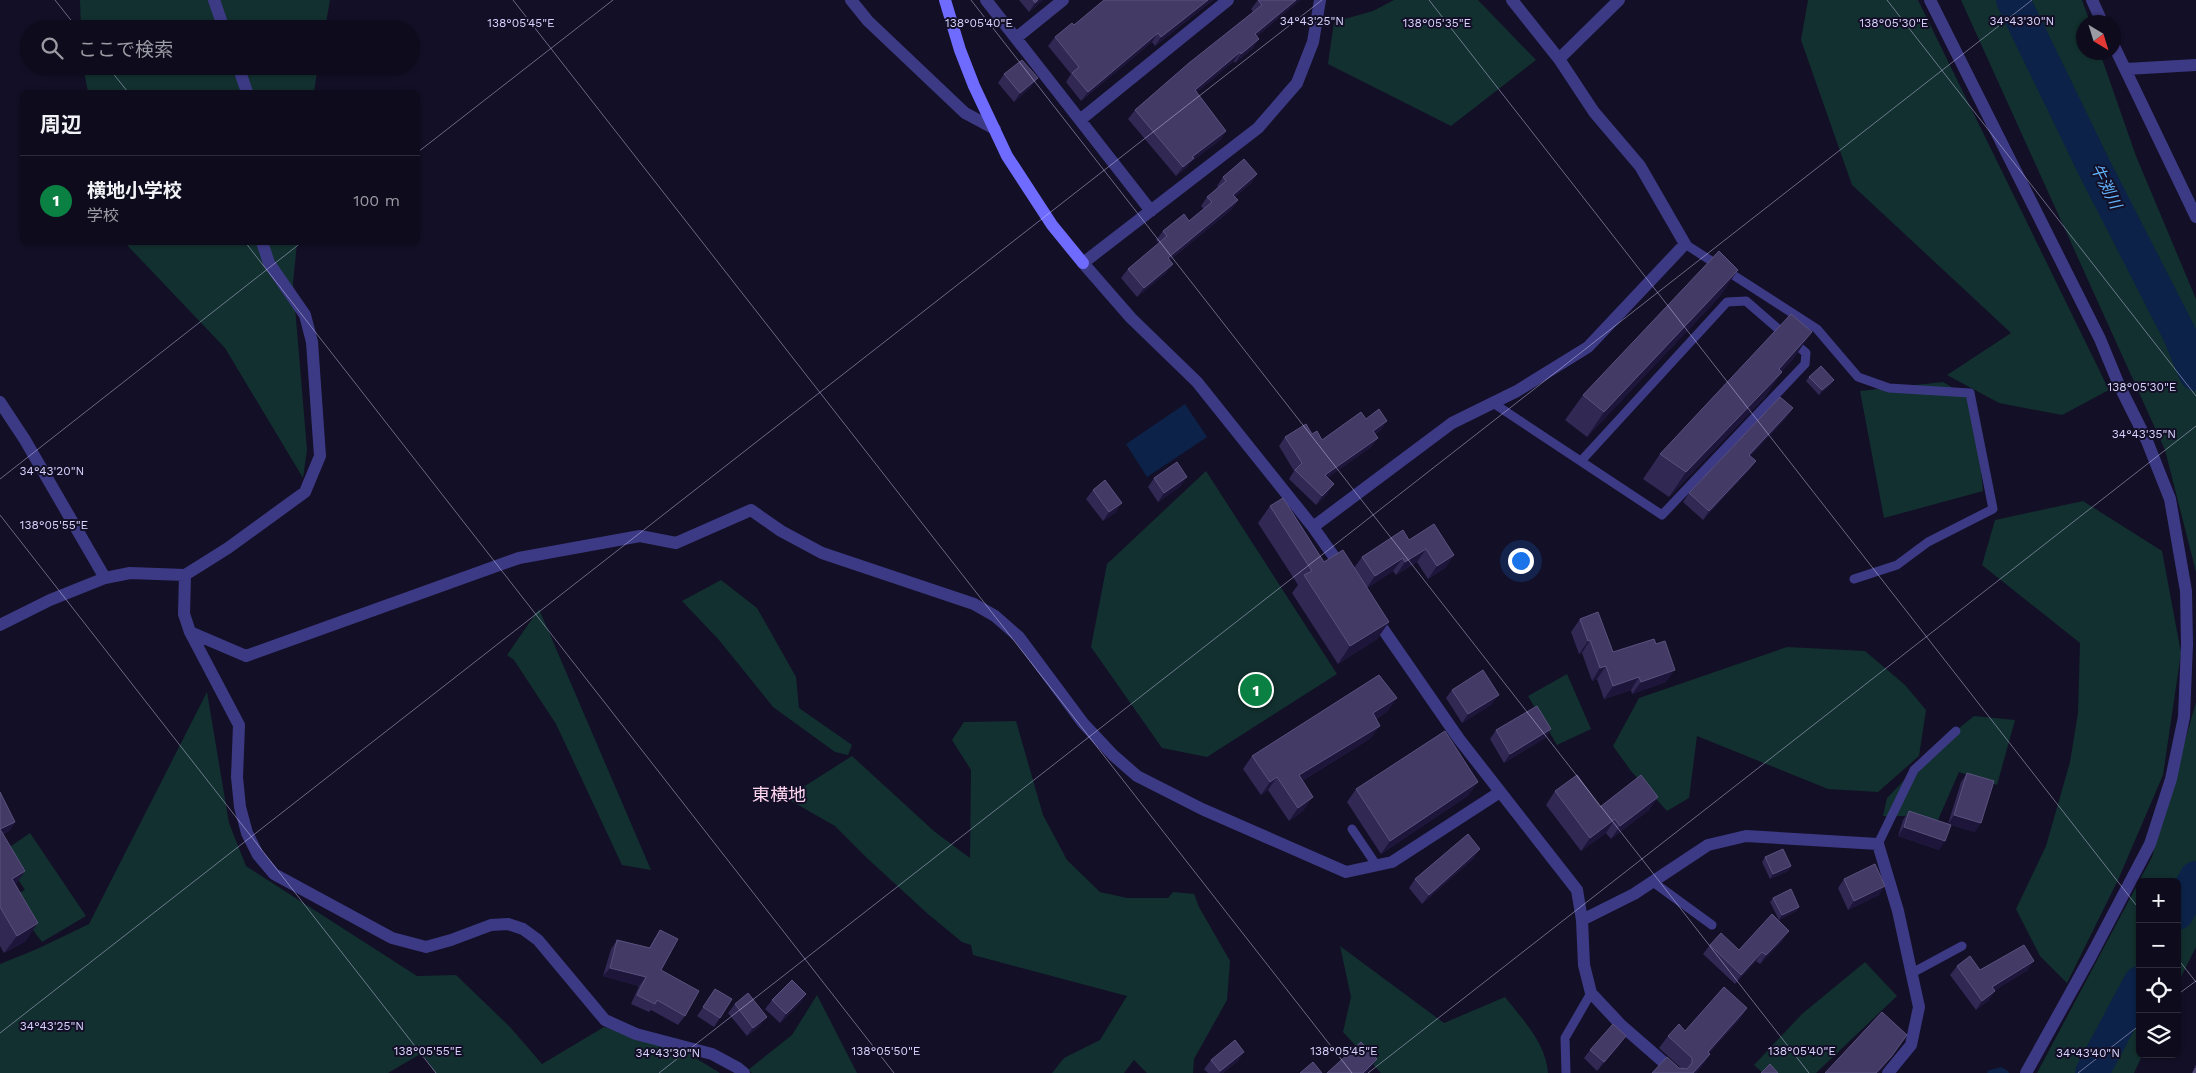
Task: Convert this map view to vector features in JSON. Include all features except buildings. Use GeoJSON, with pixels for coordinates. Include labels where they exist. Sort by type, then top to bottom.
{"type":"FeatureCollection","features":[{"type":"Feature","properties":{"kind":"street"},"geometry":{"type":"LineString","coordinates":[[214,0],[221,20]]}},
{"type":"Feature","properties":{"kind":"street"},"geometry":{"type":"LineString","coordinates":[[850,0],[868,21],[965,113],[995,129]]}},
{"type":"Feature","properties":{"kind":"street"},"geometry":{"type":"LineString","coordinates":[[945,0],[960,50],[974,86],[1007,156],[1052,225],[1131,318],[1196,382],[1313,526],[1347,576]]}},
{"type":"Feature","properties":{"kind":"street"},"geometry":{"type":"LineString","coordinates":[[986,0],[1151,211]]}},
{"type":"Feature","properties":{"kind":"street"},"geometry":{"type":"LineString","coordinates":[[1016,38],[1063,0]]}},
{"type":"Feature","properties":{"kind":"street"},"geometry":{"type":"LineString","coordinates":[[1080,120],[1228,0]]}},
{"type":"Feature","properties":{"kind":"street"},"geometry":{"type":"LineString","coordinates":[[1083,263],[1258,128],[1297,83],[1314,42],[1320,0]]}},
{"type":"Feature","properties":{"kind":"street"},"geometry":{"type":"LineString","coordinates":[[1313,526],[1452,424],[1517,391],[1588,347],[1685,244],[1640,166],[1594,112],[1559,60],[1512,0]]}},
{"type":"Feature","properties":{"kind":"street"},"geometry":{"type":"LineString","coordinates":[[1559,60],[1619,0]]}},
{"type":"Feature","properties":{"kind":"street"},"geometry":{"type":"LineString","coordinates":[[1930,0],[2100,339],[2119,385],[2147,441],[2170,499],[2186,591],[2187,644],[2184,717],[2170,779],[2150,844],[2095,949],[2026,1073]]}},
{"type":"Feature","properties":{"kind":"street"},"geometry":{"type":"LineString","coordinates":[[2092,0],[2099,15]]}},
{"type":"Feature","properties":{"kind":"street"},"geometry":{"type":"LineString","coordinates":[[2121,59],[2196,217]]}},
{"type":"Feature","properties":{"kind":"street"},"geometry":{"type":"LineString","coordinates":[[2126,69],[2196,65]]}},
{"type":"Feature","properties":{"kind":"street"},"geometry":{"type":"LineString","coordinates":[[241,75],[246,90]]}},
{"type":"Feature","properties":{"kind":"street"},"geometry":{"type":"LineString","coordinates":[[0,625],[50,600],[105,578],[130,572],[185,575],[228,548],[305,492],[320,456],[312,342],[304,315],[269,263],[263,245]]}},
{"type":"Feature","properties":{"kind":"street"},"geometry":{"type":"LineString","coordinates":[[0,402],[25,440],[105,578]]}},
{"type":"Feature","properties":{"kind":"street"},"geometry":{"type":"LineString","coordinates":[[190,632],[246,656],[519,558],[640,536],[676,543],[752,510],[781,531],[822,553],[974,604],[995,616],[1019,637],[1082,723],[1113,755],[1137,776],[1202,809],[1346,872],[1392,862],[1500,792]]}},
{"type":"Feature","properties":{"kind":"street"},"geometry":{"type":"LineString","coordinates":[[185,575],[184,614],[190,632],[239,725],[237,777],[240,807],[247,833],[258,855],[274,874],[392,938],[426,947],[451,940],[492,924],[508,924],[523,929],[538,940],[605,1020],[636,1034],[712,1054],[744,1073]]}},
{"type":"Feature","properties":{"kind":"street"},"geometry":{"type":"LineString","coordinates":[[1369,608],[1459,739],[1576,890],[1582,920],[1584,965],[1591,993],[1621,1025],[1676,1073]]}},
{"type":"Feature","properties":{"kind":"street"},"geometry":{"type":"LineString","coordinates":[[1582,920],[1634,894],[1708,845],[1746,836],[1878,844],[1898,910],[1919,1006],[1911,1045],[1888,1073]]}},
{"type":"Feature","properties":{"kind":"lane"},"geometry":{"type":"LineString","coordinates":[[1685,244],[1818,329],[1858,377],[1889,388],[1970,392],[1993,509],[1928,542],[1897,565],[1854,579]]}},
{"type":"Feature","properties":{"kind":"lane"},"geometry":{"type":"LineString","coordinates":[[1493,403],[1662,515],[1805,364],[1806,353],[1746,301],[1727,302],[1581,461]]}},
{"type":"Feature","properties":{"kind":"lane"},"geometry":{"type":"LineString","coordinates":[[1878,844],[1914,770],[1956,732]]}},
{"type":"Feature","properties":{"kind":"lane"},"geometry":{"type":"LineString","coordinates":[[1352,829],[1377,866]]}},
{"type":"Feature","properties":{"kind":"lane"},"geometry":{"type":"LineString","coordinates":[[1654,882],[1712,925]]}},
{"type":"Feature","properties":{"kind":"lane"},"geometry":{"type":"LineString","coordinates":[[1912,973],[1962,946]]}},
{"type":"Feature","properties":{"kind":"lane"},"geometry":{"type":"LineString","coordinates":[[1566,1073],[1565,1038],[1591,993]]}},
{"type":"Feature","properties":{"kind":"green space"},"geometry":{"type":"Polygon","coordinates":[[[80,0],[330,0],[327,20],[81,20],[80,0]]]}},
{"type":"Feature","properties":{"kind":"green space"},"geometry":{"type":"Polygon","coordinates":[[[1394,0],[1478,0],[1536,60],[1451,126],[1328,64],[1334,22],[1373,11],[1394,0]]]}},
{"type":"Feature","properties":{"kind":"green space"},"geometry":{"type":"Polygon","coordinates":[[[1808,0],[1918,0],[2109,390],[2062,415],[1999,403],[1947,375],[2011,333],[1852,185],[1801,40],[1808,0]]]}},
{"type":"Feature","properties":{"kind":"green space"},"geometry":{"type":"Polygon","coordinates":[[[1961,0],[2082,0],[2087,15],[2076,15],[2076,60],[2102,60],[2136,156],[2196,299],[2196,572],[2165,450],[1961,0]]]}},
{"type":"Feature","properties":{"kind":"green space"},"geometry":{"type":"Polygon","coordinates":[[[85,75],[317,75],[314,90],[88,90],[85,75]]]}},
{"type":"Feature","properties":{"kind":"green space"},"geometry":{"type":"Polygon","coordinates":[[[127,245],[297,245],[293,283],[307,450],[303,478],[225,348],[127,245]]]}},
{"type":"Feature","properties":{"kind":"green space"},"geometry":{"type":"Polygon","coordinates":[[[1943,382],[1974,400],[1983,491],[1884,518],[1860,391],[1943,382]]]}},
{"type":"Feature","properties":{"kind":"green space"},"geometry":{"type":"Polygon","coordinates":[[[1206,471],[1337,674],[1207,757],[1162,748],[1091,647],[1107,564],[1206,471]]]}},
{"type":"Feature","properties":{"kind":"green space"},"geometry":{"type":"Polygon","coordinates":[[[2083,501],[2162,551],[2181,653],[2163,775],[2118,880],[2067,983],[2040,956],[2016,909],[2046,846],[2070,762],[2078,713],[2080,643],[1982,565],[1995,520],[2083,501]]]}},
{"type":"Feature","properties":{"kind":"green space"},"geometry":{"type":"Polygon","coordinates":[[[721,580],[757,608],[796,677],[799,708],[852,745],[848,755],[835,752],[773,707],[719,640],[682,601],[721,580]]]}},
{"type":"Feature","properties":{"kind":"green space"},"geometry":{"type":"Polygon","coordinates":[[[539,609],[651,870],[622,865],[556,724],[514,660],[507,655],[539,609]]]}},
{"type":"Feature","properties":{"kind":"green space"},"geometry":{"type":"Polygon","coordinates":[[[1787,647],[1865,651],[1905,685],[1926,710],[1919,756],[1878,792],[1828,789],[1697,736],[1689,798],[1667,811],[1631,771],[1613,746],[1639,698],[1787,647]]]}},
{"type":"Feature","properties":{"kind":"green space"},"geometry":{"type":"Polygon","coordinates":[[[1567,674],[1591,729],[1557,745],[1528,696],[1567,674]]]}},
{"type":"Feature","properties":{"kind":"green space"},"geometry":{"type":"Polygon","coordinates":[[[207,692],[229,823],[246,866],[417,976],[456,975],[510,1027],[542,1064],[604,1027],[676,1046],[720,1073],[436,1073],[422,1053],[388,1073],[0,1073],[0,964],[89,924],[207,692]]]}},
{"type":"Feature","properties":{"kind":"green space"},"geometry":{"type":"Polygon","coordinates":[[[2196,702],[2196,947],[2181,977],[2181,878],[2141,878],[2152,857],[2196,702]]]}},
{"type":"Feature","properties":{"kind":"green space"},"geometry":{"type":"Polygon","coordinates":[[[1974,716],[2015,720],[1997,785],[1959,772],[1938,820],[1905,816],[1883,816],[1887,798],[1936,747],[1974,716]]]}},
{"type":"Feature","properties":{"kind":"green space"},"geometry":{"type":"Polygon","coordinates":[[[1016,721],[1043,815],[1067,860],[1100,892],[1127,898],[1168,898],[1173,892],[1194,894],[1199,907],[1230,961],[1227,1000],[1194,1059],[1193,1073],[1147,1073],[1134,1060],[1124,1073],[1052,1073],[1064,1058],[1100,1040],[1127,996],[973,955],[971,945],[962,942],[928,914],[835,826],[786,798],[852,756],[935,832],[970,858],[971,770],[952,740],[964,722],[1016,721]]]}},
{"type":"Feature","properties":{"kind":"green space"},"geometry":{"type":"Polygon","coordinates":[[[30,833],[86,916],[42,942],[9,898],[25,890],[1,853],[30,833]]]}},
{"type":"Feature","properties":{"kind":"green space"},"geometry":{"type":"Polygon","coordinates":[[[2136,887],[2136,1058],[2141,1058],[2134,1073],[2037,1073],[2136,887]]]}},
{"type":"Feature","properties":{"kind":"green space"},"geometry":{"type":"Polygon","coordinates":[[[1340,946],[1444,1023],[1505,997],[1526,1023],[1538,1042],[1543,1052],[1548,1073],[1381,1073],[1343,1032],[1351,997],[1340,946]]]}},
{"type":"Feature","properties":{"kind":"green space"},"geometry":{"type":"Polygon","coordinates":[[[1865,962],[1897,996],[1816,1073],[1763,1073],[1754,1065],[1802,1014],[1865,962]]]}},
{"type":"Feature","properties":{"kind":"green space"},"geometry":{"type":"Polygon","coordinates":[[[817,995],[857,1073],[752,1073],[748,1070],[792,1035],[817,995]]]}},
{"type":"Feature","properties":{"kind":"water"},"geometry":{"type":"Polygon","coordinates":[[[1185,404],[1207,437],[1147,477],[1126,444],[1185,404]]]}},
{"type":"Feature","properties":{"kind":"waterway","name":"牛渕川"},"geometry":{"type":"LineString","coordinates":[[2013,0],[2095,169],[2179,333],[2196,374]]}},
{"type":"Feature","properties":{"kind":"waterway","name":"牛渕川"},"geometry":{"type":"LineString","coordinates":[[2181,906],[2196,878]]}},
{"type":"Feature","properties":{"kind":"waterway","name":"牛渕川"},"geometry":{"type":"LineString","coordinates":[[2092,1073],[2136,990]]}},
{"type":"Feature","properties":{"kind":"waterway"},"geometry":{"type":"LineString","coordinates":[[1990,1073],[2001,1070],[2006,1073]]}},
{"type":"Feature","properties":{"kind":"place","name":"横地小学校"},"geometry":{"type":"Point","coordinates":[1256,690]}},
{"type":"Feature","properties":{"kind":"district","name":"東横地"},"geometry":{"type":"Point","coordinates":[779,794]}}]}
